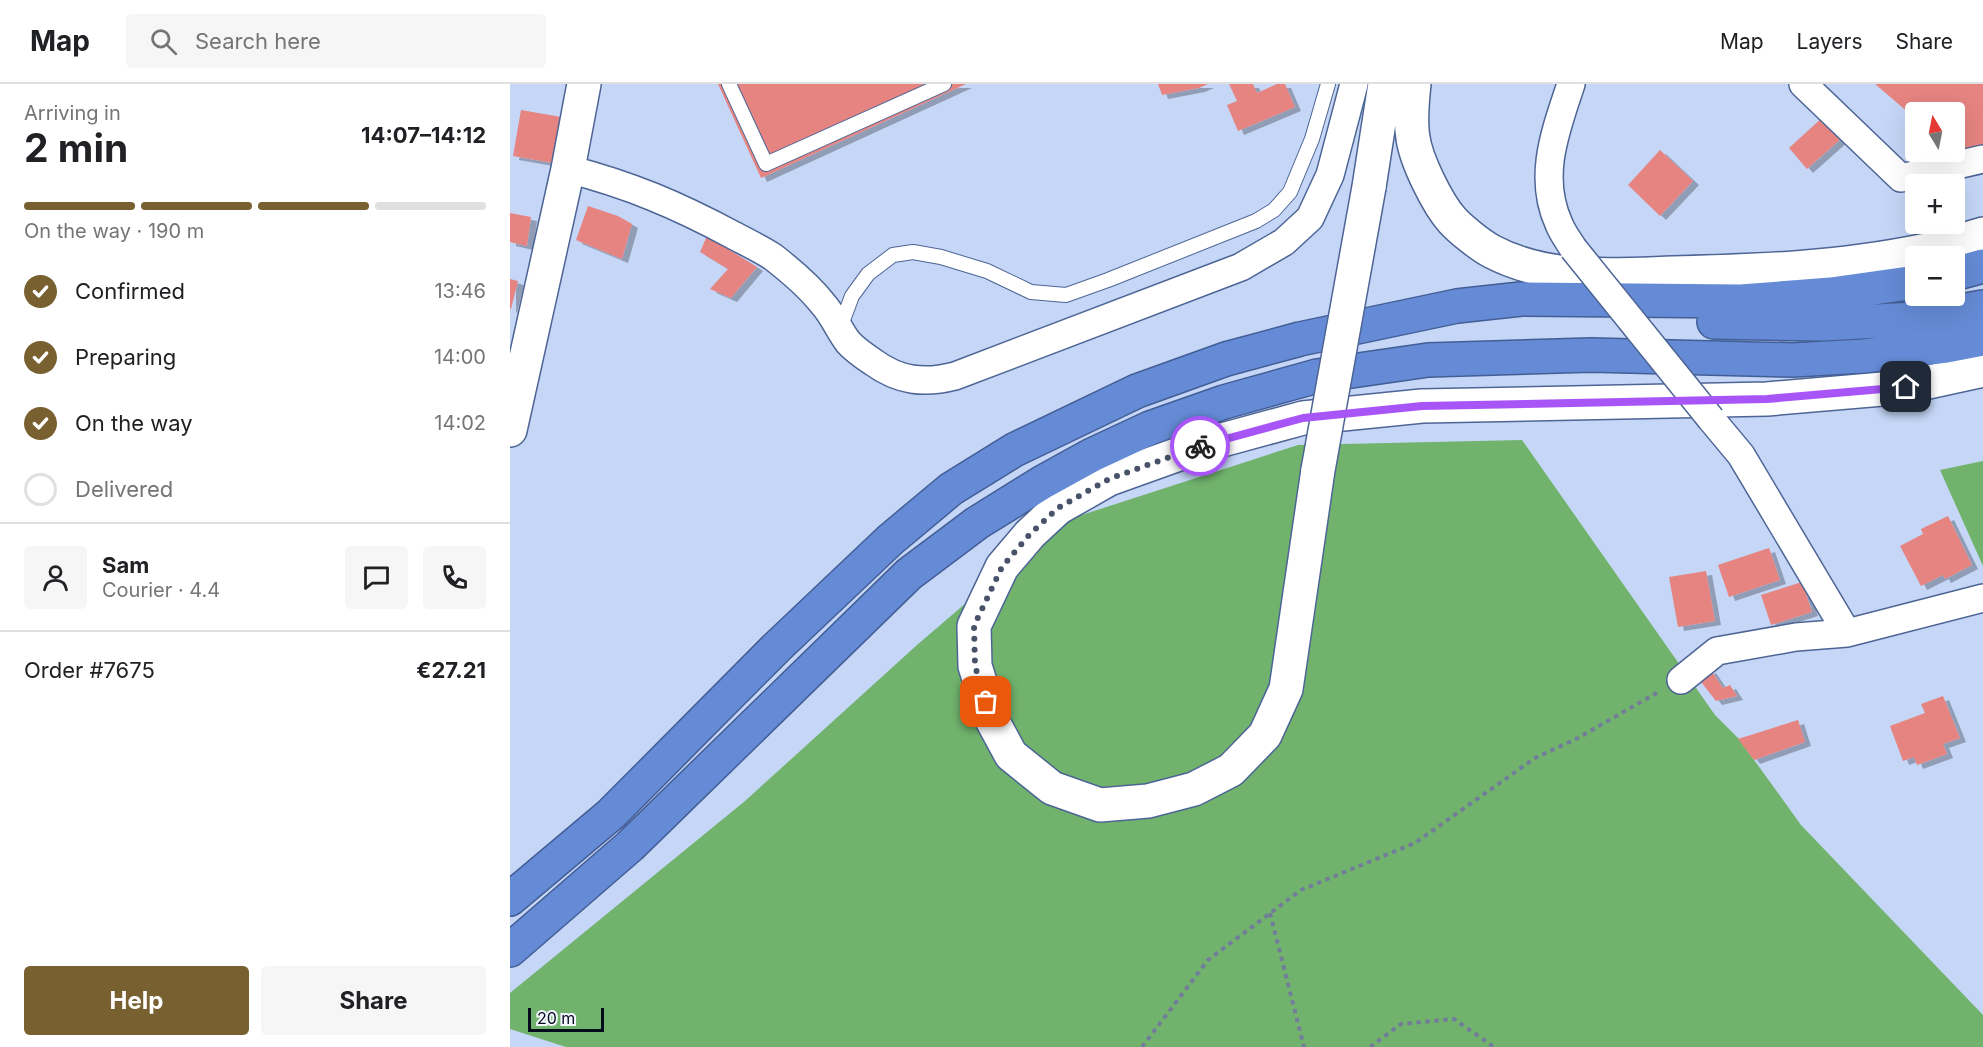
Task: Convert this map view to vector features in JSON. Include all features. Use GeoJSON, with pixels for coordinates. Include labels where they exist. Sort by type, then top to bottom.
{"type":"FeatureCollection","features":[{"type":"Feature","properties":{"kind":"highway"},"geometry":{"type":"LineString","coordinates":[[1965,271],[1983,266]]}},
{"type":"Feature","properties":{"kind":"highway"},"geometry":{"type":"LineString","coordinates":[[510,899],[611,814],[776,648],[890,540],[951,489],[1014,450],[1137,391],[1226,359],[1300,339],[1456,306],[1521,299],[1740,301],[1831,294],[1905,284]]}},
{"type":"Feature","properties":{"kind":"highway"},"geometry":{"type":"LineString","coordinates":[[1364,326],[1470,318],[1823,324],[1914,320],[1983,307]]}},
{"type":"Feature","properties":{"kind":"highway"},"geometry":{"type":"LineString","coordinates":[[510,950],[630,846],[909,574],[977,523],[1043,482],[1092,454],[1150,428],[1234,399],[1317,376],[1428,360],[1591,355],[1793,360],[1864,356],[1983,339]]}},
{"type":"Feature","properties":{"kind":"street"},"geometry":{"type":"LineString","coordinates":[[510,430],[568,169],[584,84]]}},
{"type":"Feature","properties":{"kind":"street"},"geometry":{"type":"LineString","coordinates":[[1385,84],[1369,187],[1318,470],[1286,689],[1265,735],[1231,770],[1194,789],[1148,801],[1100,805],[1052,788],[1011,755],[992,720],[975,666],[974,626],[1002,567],[1030,534],[1058,508],[1109,479],[1204,445],[1303,418],[1422,406],[1767,399],[1906,387],[1983,370]]}},
{"type":"Feature","properties":{"kind":"street"},"geometry":{"type":"LineString","coordinates":[[1414,84],[1413,140],[1429,183],[1452,220],[1490,250],[1533,268],[1566,273],[1749,272],[1841,264],[1923,251],[1983,234]]}},
{"type":"Feature","properties":{"kind":"street"},"geometry":{"type":"LineString","coordinates":[[1571,84],[1549,152],[1548,177],[1551,201],[1558,224],[1573,248],[1741,455],[1847,633]]}},
{"type":"Feature","properties":{"kind":"street"},"geometry":{"type":"LineString","coordinates":[[1803,84],[1901,178],[1983,159]]}},
{"type":"Feature","properties":{"kind":"street"},"geometry":{"type":"LineString","coordinates":[[568,169],[619,183],[687,210],[772,256],[802,280],[825,305],[855,348],[883,369],[897,376],[916,381],[936,381],[955,376],[1240,267],[1284,242],[1310,218],[1330,175],[1344,87]]}},
{"type":"Feature","properties":{"kind":"street"},"geometry":{"type":"LineString","coordinates":[[1681,680],[1717,651],[1796,637],[1847,633],[1983,598]]}},
{"type":"Feature","properties":{"kind":"lane"},"geometry":{"type":"LineString","coordinates":[[729,84],[766,164],[944,84]]}},
{"type":"Feature","properties":{"kind":"lane"},"geometry":{"type":"LineString","coordinates":[[840,328],[852,296],[868,274],[893,255],[913,252],[941,257],[987,271],[1031,292],[1066,295],[1256,221],[1274,210],[1290,192],[1312,139],[1344,87]]}},
{"type":"Feature","properties":{"kind":"path"},"geometry":{"type":"LineString","coordinates":[[1142,1047],[1208,960],[1301,890],[1415,843],[1534,758],[1578,738],[1681,680]]}},
{"type":"Feature","properties":{"kind":"path"},"geometry":{"type":"LineString","coordinates":[[1270,913],[1304,1047]]}},
{"type":"Feature","properties":{"kind":"path"},"geometry":{"type":"LineString","coordinates":[[1370,1047],[1401,1024],[1454,1019],[1494,1047]]}},
{"type":"Feature","properties":{"kind":"green space"},"geometry":{"type":"Polygon","coordinates":[[[1522,440],[1715,715],[1739,739],[1801,825],[1983,1015],[1983,1047],[566,1047],[510,1029],[510,993],[745,801],[917,645],[1060,522],[1298,445],[1522,440]]]}},
{"type":"Feature","properties":{"kind":"green space"},"geometry":{"type":"Polygon","coordinates":[[[1983,461],[1983,566],[1940,470],[1983,461]]]}},
{"type":"Feature","properties":{"kind":"building"},"geometry":{"type":"Polygon","coordinates":[[[718,84],[966,84],[761,178],[718,84]]]}},
{"type":"Feature","properties":{"kind":"building"},"geometry":{"type":"Polygon","coordinates":[[[1158,84],[1208,84],[1162,95],[1158,84]]]}},
{"type":"Feature","properties":{"kind":"building"},"geometry":{"type":"Polygon","coordinates":[[[1229,84],[1253,84],[1257,93],[1277,84],[1285,84],[1295,107],[1238,131],[1227,105],[1237,101],[1229,84]]]}},
{"type":"Feature","properties":{"kind":"building"},"geometry":{"type":"Polygon","coordinates":[[[1875,84],[1983,84],[1983,151],[1965,155],[1965,102],[1905,102],[1905,110],[1875,84]]]}},
{"type":"Feature","properties":{"kind":"building"},"geometry":{"type":"Polygon","coordinates":[[[521,110],[561,117],[553,163],[513,156],[521,110]]]}},
{"type":"Feature","properties":{"kind":"building"},"geometry":{"type":"Polygon","coordinates":[[[1824,116],[1843,137],[1807,169],[1789,148],[1824,116]]]}},
{"type":"Feature","properties":{"kind":"building"},"geometry":{"type":"Polygon","coordinates":[[[1660,150],[1693,181],[1660,216],[1628,185],[1660,150]]]}},
{"type":"Feature","properties":{"kind":"building"},"geometry":{"type":"Polygon","coordinates":[[[588,206],[618,216],[632,224],[622,259],[576,240],[588,206]]]}},
{"type":"Feature","properties":{"kind":"building"},"geometry":{"type":"Polygon","coordinates":[[[510,213],[531,217],[527,246],[510,242],[510,213]]]}},
{"type":"Feature","properties":{"kind":"building"},"geometry":{"type":"Polygon","coordinates":[[[707,236],[757,267],[731,298],[710,289],[728,269],[700,252],[707,236]]]}},
{"type":"Feature","properties":{"kind":"building"},"geometry":{"type":"Polygon","coordinates":[[[510,279],[518,281],[511,309],[510,308],[510,279]]]}},
{"type":"Feature","properties":{"kind":"building"},"geometry":{"type":"Polygon","coordinates":[[[1948,516],[1972,565],[1945,579],[1943,575],[1921,586],[1900,546],[1923,534],[1921,529],[1948,516]]]}},
{"type":"Feature","properties":{"kind":"building"},"geometry":{"type":"Polygon","coordinates":[[[1769,548],[1780,580],[1729,597],[1718,565],[1769,548]]]}},
{"type":"Feature","properties":{"kind":"building"},"geometry":{"type":"Polygon","coordinates":[[[1706,571],[1715,621],[1678,627],[1669,577],[1706,571]]]}},
{"type":"Feature","properties":{"kind":"building"},"geometry":{"type":"Polygon","coordinates":[[[1802,582],[1812,612],[1771,625],[1761,595],[1802,582]]]}},
{"type":"Feature","properties":{"kind":"building"},"geometry":{"type":"Polygon","coordinates":[[[1710,669],[1723,688],[1730,685],[1737,696],[1716,701],[1698,678],[1710,669]]]}},
{"type":"Feature","properties":{"kind":"building"},"geometry":{"type":"Polygon","coordinates":[[[1943,696],[1960,738],[1943,744],[1947,754],[1917,765],[1914,757],[1903,761],[1890,726],[1925,713],[1921,704],[1943,696]]]}},
{"type":"Feature","properties":{"kind":"building"},"geometry":{"type":"Polygon","coordinates":[[[1798,720],[1805,742],[1754,760],[1738,739],[1798,720]]]}},
{"type":"Feature","properties":{"kind":"way so far"},"geometry":{"type":"LineString","coordinates":[[986,702],[975,666],[974,626],[1002,567],[1030,534],[1058,508],[1109,479],[1200,446]]}},
{"type":"Feature","properties":{"kind":"route"},"geometry":{"type":"LineString","coordinates":[[1200,446],[1303,418],[1422,406],[1767,399],[1906,387]]}}]}
